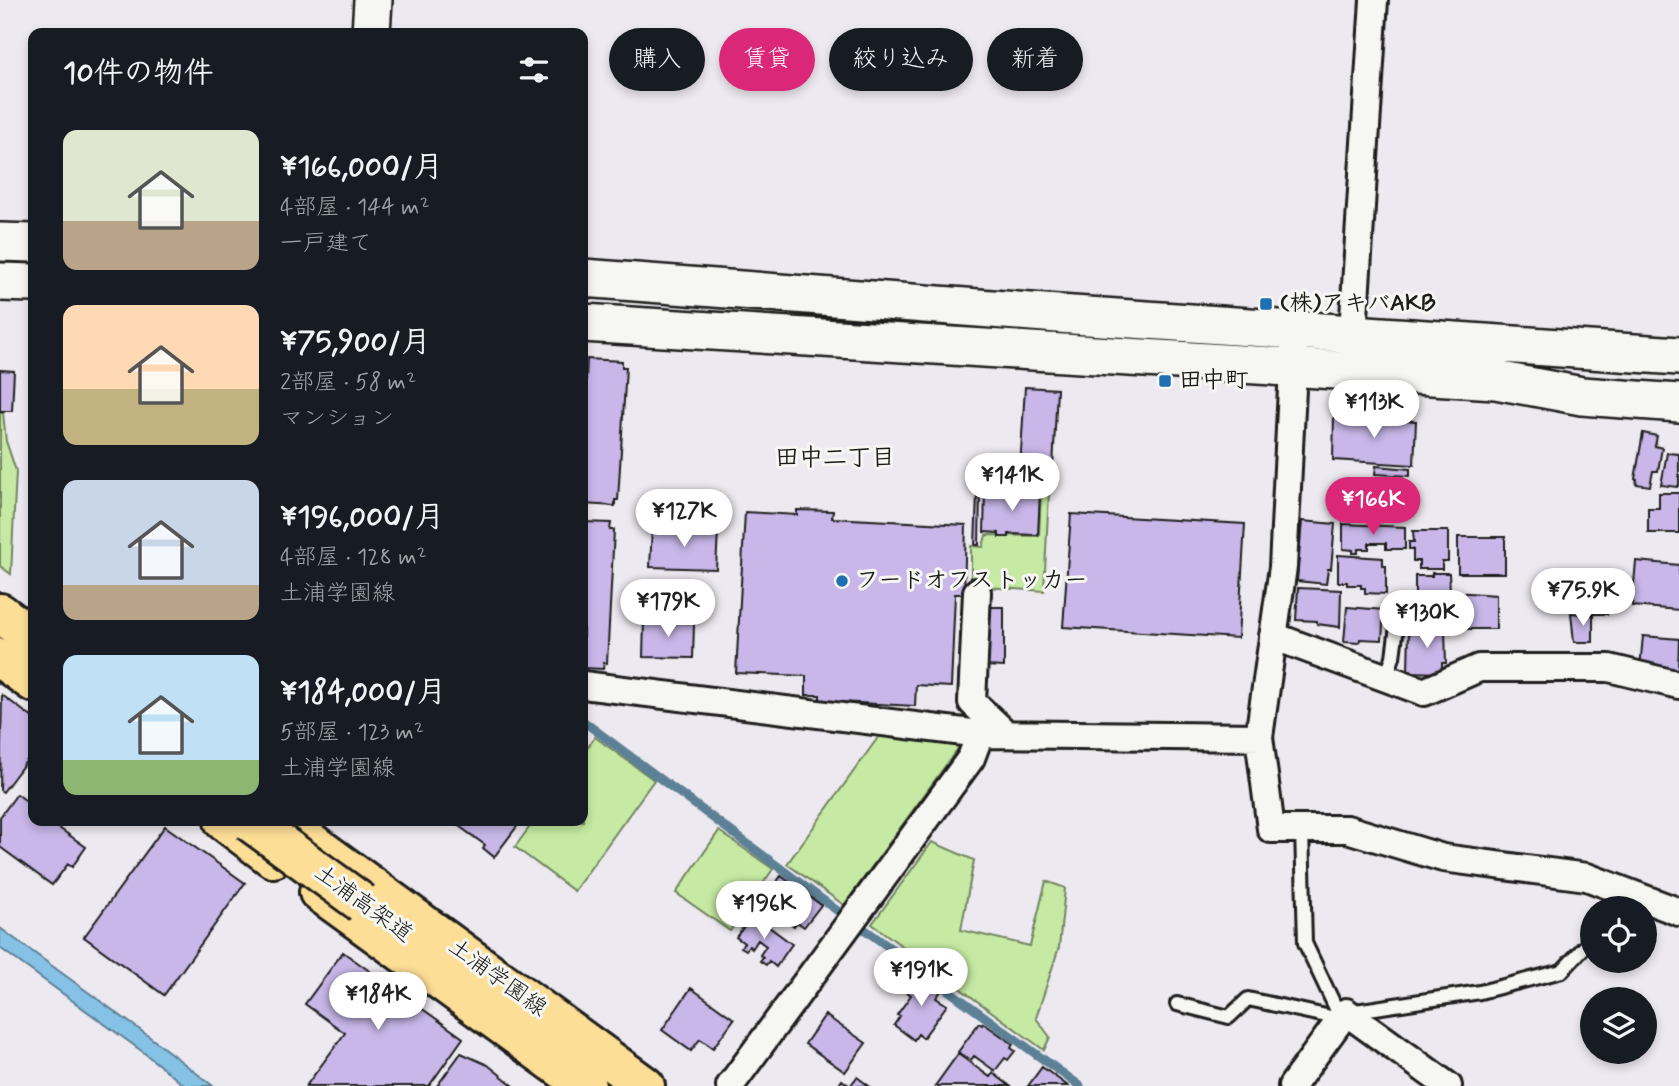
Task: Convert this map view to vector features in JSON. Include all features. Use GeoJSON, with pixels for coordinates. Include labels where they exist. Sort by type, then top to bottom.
{"type":"FeatureCollection","features":[{"type":"Feature","properties":{"kind":"main road"},"geometry":{"type":"LineString","coordinates":[[0,614],[28,634]]}},
{"type":"Feature","properties":{"kind":"main road"},"geometry":{"type":"LineString","coordinates":[[0,640],[28,660]]}},
{"type":"Feature","properties":{"kind":"main road"},"geometry":{"type":"LineString","coordinates":[[0,658],[28,678]]}},
{"type":"Feature","properties":{"kind":"main road","name":"土浦学園線"},"geometry":{"type":"LineString","coordinates":[[247,826],[297,837],[645,1086]]}},
{"type":"Feature","properties":{"kind":"main road","name":"土浦高架道"},"geometry":{"type":"LineString","coordinates":[[256,826],[614,1086]]}},
{"type":"Feature","properties":{"kind":"main road","name":"土浦学園線"},"geometry":{"type":"LineString","coordinates":[[297,837],[586,1086]]}},
{"type":"Feature","properties":{"kind":"street"},"geometry":{"type":"LineString","coordinates":[[371,28],[373,0]]}},
{"type":"Feature","properties":{"kind":"street"},"geometry":{"type":"LineString","coordinates":[[1350,372],[1374,0]]}},
{"type":"Feature","properties":{"kind":"street"},"geometry":{"type":"LineString","coordinates":[[0,242],[28,243]]}},
{"type":"Feature","properties":{"kind":"street"},"geometry":{"type":"LineString","coordinates":[[588,278],[1679,356]]}},
{"type":"Feature","properties":{"kind":"street"},"geometry":{"type":"LineString","coordinates":[[0,282],[28,283]]}},
{"type":"Feature","properties":{"kind":"street"},"geometry":{"type":"LineString","coordinates":[[588,323],[1496,380],[1582,396],[1679,403]]}},
{"type":"Feature","properties":{"kind":"street"},"geometry":{"type":"LineString","coordinates":[[1295,330],[1283,568],[1259,737],[1271,829],[1347,829],[1443,858],[1587,877],[1619,896]]}},
{"type":"Feature","properties":{"kind":"street"},"geometry":{"type":"LineString","coordinates":[[977,592],[972,702],[993,734]]}},
{"type":"Feature","properties":{"kind":"street"},"geometry":{"type":"LineString","coordinates":[[1273,636],[1424,692],[1479,668],[1609,668],[1679,685]]}},
{"type":"Feature","properties":{"kind":"street"},"geometry":{"type":"LineString","coordinates":[[588,686],[993,734],[1259,737]]}},
{"type":"Feature","properties":{"kind":"street"},"geometry":{"type":"LineString","coordinates":[[730,1086],[971,758],[993,734]]}},
{"type":"Feature","properties":{"kind":"street"},"geometry":{"type":"LineString","coordinates":[[1657,908],[1679,912]]}},
{"type":"Feature","properties":{"kind":"street"},"geometry":{"type":"LineString","coordinates":[[1292,1086],[1343,1016],[1448,1086]]}},
{"type":"Feature","properties":{"kind":"lane"},"geometry":{"type":"LineString","coordinates":[[1386,678],[1393,657],[1398,619]]}},
{"type":"Feature","properties":{"kind":"lane"},"geometry":{"type":"LineString","coordinates":[[1303,829],[1305,943],[1343,1016]]}},
{"type":"Feature","properties":{"kind":"lane"},"geometry":{"type":"LineString","coordinates":[[1177,1004],[1229,1017],[1248,999],[1343,1016],[1480,992],[1562,971],[1580,952]]}},
{"type":"Feature","properties":{"kind":"green space"},"geometry":{"type":"Polygon","coordinates":[[[0,413],[3,413],[6,441],[16,471],[11,574],[0,566],[0,413]]]}},
{"type":"Feature","properties":{"kind":"green space"},"geometry":{"type":"Polygon","coordinates":[[[1041,491],[1049,492],[1044,591],[971,586],[971,546],[983,547],[986,535],[1039,536],[1041,491]]]}},
{"type":"Feature","properties":{"kind":"green space"},"geometry":{"type":"Polygon","coordinates":[[[882,732],[953,739],[959,747],[844,905],[787,864],[882,732]]]}},
{"type":"Feature","properties":{"kind":"green space"},"geometry":{"type":"Polygon","coordinates":[[[595,737],[654,780],[574,891],[515,847],[530,826],[588,826],[588,747],[595,737]]]}},
{"type":"Feature","properties":{"kind":"green space"},"geometry":{"type":"Polygon","coordinates":[[[719,831],[773,869],[730,931],[676,893],[719,831]]]}},
{"type":"Feature","properties":{"kind":"green space"},"geometry":{"type":"Polygon","coordinates":[[[932,842],[974,860],[961,930],[1030,946],[1046,881],[1065,888],[1059,947],[1036,1018],[1050,1037],[1044,1050],[872,924],[932,842]]]}},
{"type":"Feature","properties":{"kind":"water"},"geometry":{"type":"Polygon","coordinates":[[[0,928],[213,1086],[185,1086],[143,1052],[0,948],[0,928]]]}},
{"type":"Feature","properties":{"kind":"building"},"geometry":{"type":"Polygon","coordinates":[[[588,359],[622,361],[622,367],[626,367],[618,500],[615,500],[615,506],[588,504],[588,359]]]}},
{"type":"Feature","properties":{"kind":"building"},"geometry":{"type":"Polygon","coordinates":[[[0,370],[14,371],[12,411],[0,411],[0,370]]]}},
{"type":"Feature","properties":{"kind":"building"},"geometry":{"type":"Polygon","coordinates":[[[1025,387],[1057,389],[1052,487],[1019,485],[1025,387]]]}},
{"type":"Feature","properties":{"kind":"building"},"geometry":{"type":"Polygon","coordinates":[[[1362,414],[1375,415],[1375,418],[1416,421],[1414,465],[1333,460],[1334,416],[1362,417],[1362,414]]]}},
{"type":"Feature","properties":{"kind":"building"},"geometry":{"type":"Polygon","coordinates":[[[1643,433],[1657,436],[1655,446],[1662,448],[1658,471],[1653,471],[1650,486],[1636,484],[1635,479],[1643,433]]]}},
{"type":"Feature","properties":{"kind":"building"},"geometry":{"type":"Polygon","coordinates":[[[1667,453],[1679,454],[1677,487],[1661,485],[1667,453]]]}},
{"type":"Feature","properties":{"kind":"building"},"geometry":{"type":"Polygon","coordinates":[[[1376,466],[1410,469],[1410,476],[1375,474],[1376,466]]]}},
{"type":"Feature","properties":{"kind":"building"},"geometry":{"type":"Polygon","coordinates":[[[985,490],[1040,492],[1038,535],[1009,534],[1009,537],[999,537],[999,533],[984,532],[985,490]]]}},
{"type":"Feature","properties":{"kind":"building"},"geometry":{"type":"Polygon","coordinates":[[[1659,493],[1679,493],[1679,533],[1648,533],[1648,508],[1659,508],[1659,493]]]}},
{"type":"Feature","properties":{"kind":"building"},"geometry":{"type":"Polygon","coordinates":[[[977,494],[980,494],[979,545],[975,545],[977,494]]]}},
{"type":"Feature","properties":{"kind":"building"},"geometry":{"type":"Polygon","coordinates":[[[797,510],[833,511],[832,518],[966,525],[964,594],[955,594],[951,687],[916,685],[915,706],[820,701],[820,695],[806,695],[806,676],[736,673],[745,512],[797,515],[797,510]]]}},
{"type":"Feature","properties":{"kind":"building"},"geometry":{"type":"Polygon","coordinates":[[[1071,514],[1245,524],[1238,638],[1063,627],[1071,514]]]}},
{"type":"Feature","properties":{"kind":"building"},"geometry":{"type":"Polygon","coordinates":[[[1302,521],[1335,524],[1331,569],[1328,569],[1326,584],[1297,581],[1302,521]]]}},
{"type":"Feature","properties":{"kind":"building"},"geometry":{"type":"Polygon","coordinates":[[[588,522],[611,523],[610,530],[614,530],[607,663],[604,663],[603,669],[588,668],[588,522]]]}},
{"type":"Feature","properties":{"kind":"building"},"geometry":{"type":"Polygon","coordinates":[[[1343,524],[1405,527],[1405,549],[1386,549],[1386,543],[1369,543],[1369,549],[1358,549],[1358,553],[1343,549],[1343,524]]]}},
{"type":"Feature","properties":{"kind":"building"},"geometry":{"type":"Polygon","coordinates":[[[652,528],[718,531],[716,569],[650,567],[652,528]]]}},
{"type":"Feature","properties":{"kind":"building"},"geometry":{"type":"Polygon","coordinates":[[[1413,531],[1448,531],[1448,561],[1442,561],[1442,569],[1419,569],[1419,561],[1413,561],[1413,549],[1409,549],[1409,542],[1414,542],[1413,531]]]}},
{"type":"Feature","properties":{"kind":"building"},"geometry":{"type":"Polygon","coordinates":[[[1458,537],[1505,537],[1505,573],[1458,573],[1458,537]]]}},
{"type":"Feature","properties":{"kind":"building"},"geometry":{"type":"Polygon","coordinates":[[[1338,555],[1383,558],[1383,566],[1386,566],[1386,594],[1365,593],[1365,588],[1361,588],[1361,585],[1338,582],[1338,555]]]}},
{"type":"Feature","properties":{"kind":"building"},"geometry":{"type":"Polygon","coordinates":[[[1636,561],[1679,565],[1679,610],[1632,606],[1636,561]]]}},
{"type":"Feature","properties":{"kind":"building"},"geometry":{"type":"Polygon","coordinates":[[[1574,570],[1615,572],[1610,610],[1607,610],[1607,614],[1590,614],[1591,610],[1572,609],[1574,570]]]}},
{"type":"Feature","properties":{"kind":"building"},"geometry":{"type":"Polygon","coordinates":[[[1432,573],[1449,573],[1451,610],[1412,610],[1412,605],[1415,605],[1415,576],[1432,576],[1432,573]]]}},
{"type":"Feature","properties":{"kind":"building"},"geometry":{"type":"Polygon","coordinates":[[[1298,588],[1341,590],[1340,627],[1317,624],[1317,621],[1296,620],[1298,588]]]}},
{"type":"Feature","properties":{"kind":"building"},"geometry":{"type":"Polygon","coordinates":[[[1454,592],[1496,595],[1496,629],[1454,629],[1454,592]]]}},
{"type":"Feature","properties":{"kind":"building"},"geometry":{"type":"Polygon","coordinates":[[[985,607],[1004,607],[1004,667],[985,666],[985,607]]]}},
{"type":"Feature","properties":{"kind":"building"},"geometry":{"type":"Polygon","coordinates":[[[1347,607],[1384,610],[1382,640],[1360,639],[1359,643],[1344,642],[1347,607]]]}},
{"type":"Feature","properties":{"kind":"building"},"geometry":{"type":"Polygon","coordinates":[[[656,612],[660,612],[660,622],[694,623],[693,658],[643,657],[644,621],[655,621],[656,612]]]}},
{"type":"Feature","properties":{"kind":"building"},"geometry":{"type":"Polygon","coordinates":[[[1411,613],[1446,614],[1446,622],[1441,622],[1441,625],[1410,622],[1411,613]]]}},
{"type":"Feature","properties":{"kind":"building"},"geometry":{"type":"Polygon","coordinates":[[[1571,613],[1593,615],[1593,642],[1574,642],[1571,613]]]}},
{"type":"Feature","properties":{"kind":"building"},"geometry":{"type":"Polygon","coordinates":[[[1409,628],[1445,629],[1446,663],[1442,663],[1442,673],[1408,672],[1409,628]]]}},
{"type":"Feature","properties":{"kind":"building"},"geometry":{"type":"Polygon","coordinates":[[[1643,636],[1679,639],[1678,671],[1640,668],[1643,636]]]}},
{"type":"Feature","properties":{"kind":"building"},"geometry":{"type":"Polygon","coordinates":[[[2,695],[28,714],[28,759],[3,792],[0,790],[2,695]]]}},
{"type":"Feature","properties":{"kind":"building"},"geometry":{"type":"Polygon","coordinates":[[[17,794],[28,802],[28,826],[56,826],[86,847],[72,867],[68,864],[52,885],[0,847],[0,817],[17,794]]]}},
{"type":"Feature","properties":{"kind":"building"},"geometry":{"type":"Polygon","coordinates":[[[165,826],[245,883],[164,995],[84,937],[165,826]]]}},
{"type":"Feature","properties":{"kind":"building"},"geometry":{"type":"Polygon","coordinates":[[[459,826],[517,826],[494,857],[483,848],[485,845],[459,826]]]}},
{"type":"Feature","properties":{"kind":"building"},"geometry":{"type":"Polygon","coordinates":[[[781,876],[821,905],[804,927],[797,922],[794,926],[789,922],[791,918],[788,915],[794,907],[787,901],[774,911],[769,907],[772,903],[765,898],[781,876]]]}},
{"type":"Feature","properties":{"kind":"building"},"geometry":{"type":"Polygon","coordinates":[[[753,915],[792,944],[776,967],[769,961],[766,965],[760,961],[763,957],[760,955],[766,946],[758,940],[752,949],[749,946],[746,950],[741,947],[744,943],[736,937],[753,915]]]}},
{"type":"Feature","properties":{"kind":"building"},"geometry":{"type":"Polygon","coordinates":[[[343,952],[463,1038],[429,1086],[306,1086],[345,1033],[305,1004],[343,952]]]}},
{"type":"Feature","properties":{"kind":"building"},"geometry":{"type":"Polygon","coordinates":[[[921,973],[943,988],[936,998],[947,1005],[923,1038],[918,1034],[914,1040],[894,1025],[900,1016],[897,1015],[911,995],[907,992],[921,973]]]}},
{"type":"Feature","properties":{"kind":"building"},"geometry":{"type":"Polygon","coordinates":[[[691,988],[734,1019],[713,1048],[700,1039],[691,1051],[662,1030],[691,988]]]}},
{"type":"Feature","properties":{"kind":"building"},"geometry":{"type":"Polygon","coordinates":[[[825,1015],[866,1043],[845,1072],[805,1044],[825,1015]]]}},
{"type":"Feature","properties":{"kind":"building"},"geometry":{"type":"Polygon","coordinates":[[[979,1023],[983,1023],[1013,1044],[1011,1048],[1015,1051],[1008,1060],[1005,1058],[995,1071],[974,1056],[971,1060],[958,1052],[979,1023]]]}},
{"type":"Feature","properties":{"kind":"building"},"geometry":{"type":"Polygon","coordinates":[[[461,1053],[488,1065],[514,1086],[437,1086],[461,1053]]]}},
{"type":"Feature","properties":{"kind":"building"},"geometry":{"type":"Polygon","coordinates":[[[958,1054],[990,1077],[993,1073],[1010,1086],[935,1086],[958,1054]]]}},
{"type":"Feature","properties":{"kind":"building"},"geometry":{"type":"Polygon","coordinates":[[[1042,1067],[1068,1086],[1028,1086],[1042,1067]]]}},
{"type":"Feature","properties":{"kind":"building"},"geometry":{"type":"Polygon","coordinates":[[[857,1077],[869,1086],[850,1086],[857,1077]]]}},
{"type":"Feature","properties":{"kind":"building"},"geometry":{"type":"Polygon","coordinates":[[[842,1080],[850,1086],[838,1086],[842,1080]]]}},
{"type":"Feature","properties":{"kind":"waterway"},"geometry":{"type":"LineString","coordinates":[[588,725],[839,912]]}},
{"type":"Feature","properties":{"kind":"waterway"},"geometry":{"type":"LineString","coordinates":[[864,929],[1080,1086]]}},
{"type":"Feature","properties":{"kind":"place","name":"(株)アキバAKB"},"geometry":{"type":"Point","coordinates":[1266,304]}},
{"type":"Feature","properties":{"kind":"place","name":"田中町"},"geometry":{"type":"Point","coordinates":[1165,381]}},
{"type":"Feature","properties":{"kind":"place","name":"フードオフストッカー"},"geometry":{"type":"Point","coordinates":[842,581]}},
{"type":"Feature","properties":{"kind":"district","name":"田中二丁目"},"geometry":{"type":"Point","coordinates":[835,458]}}]}
